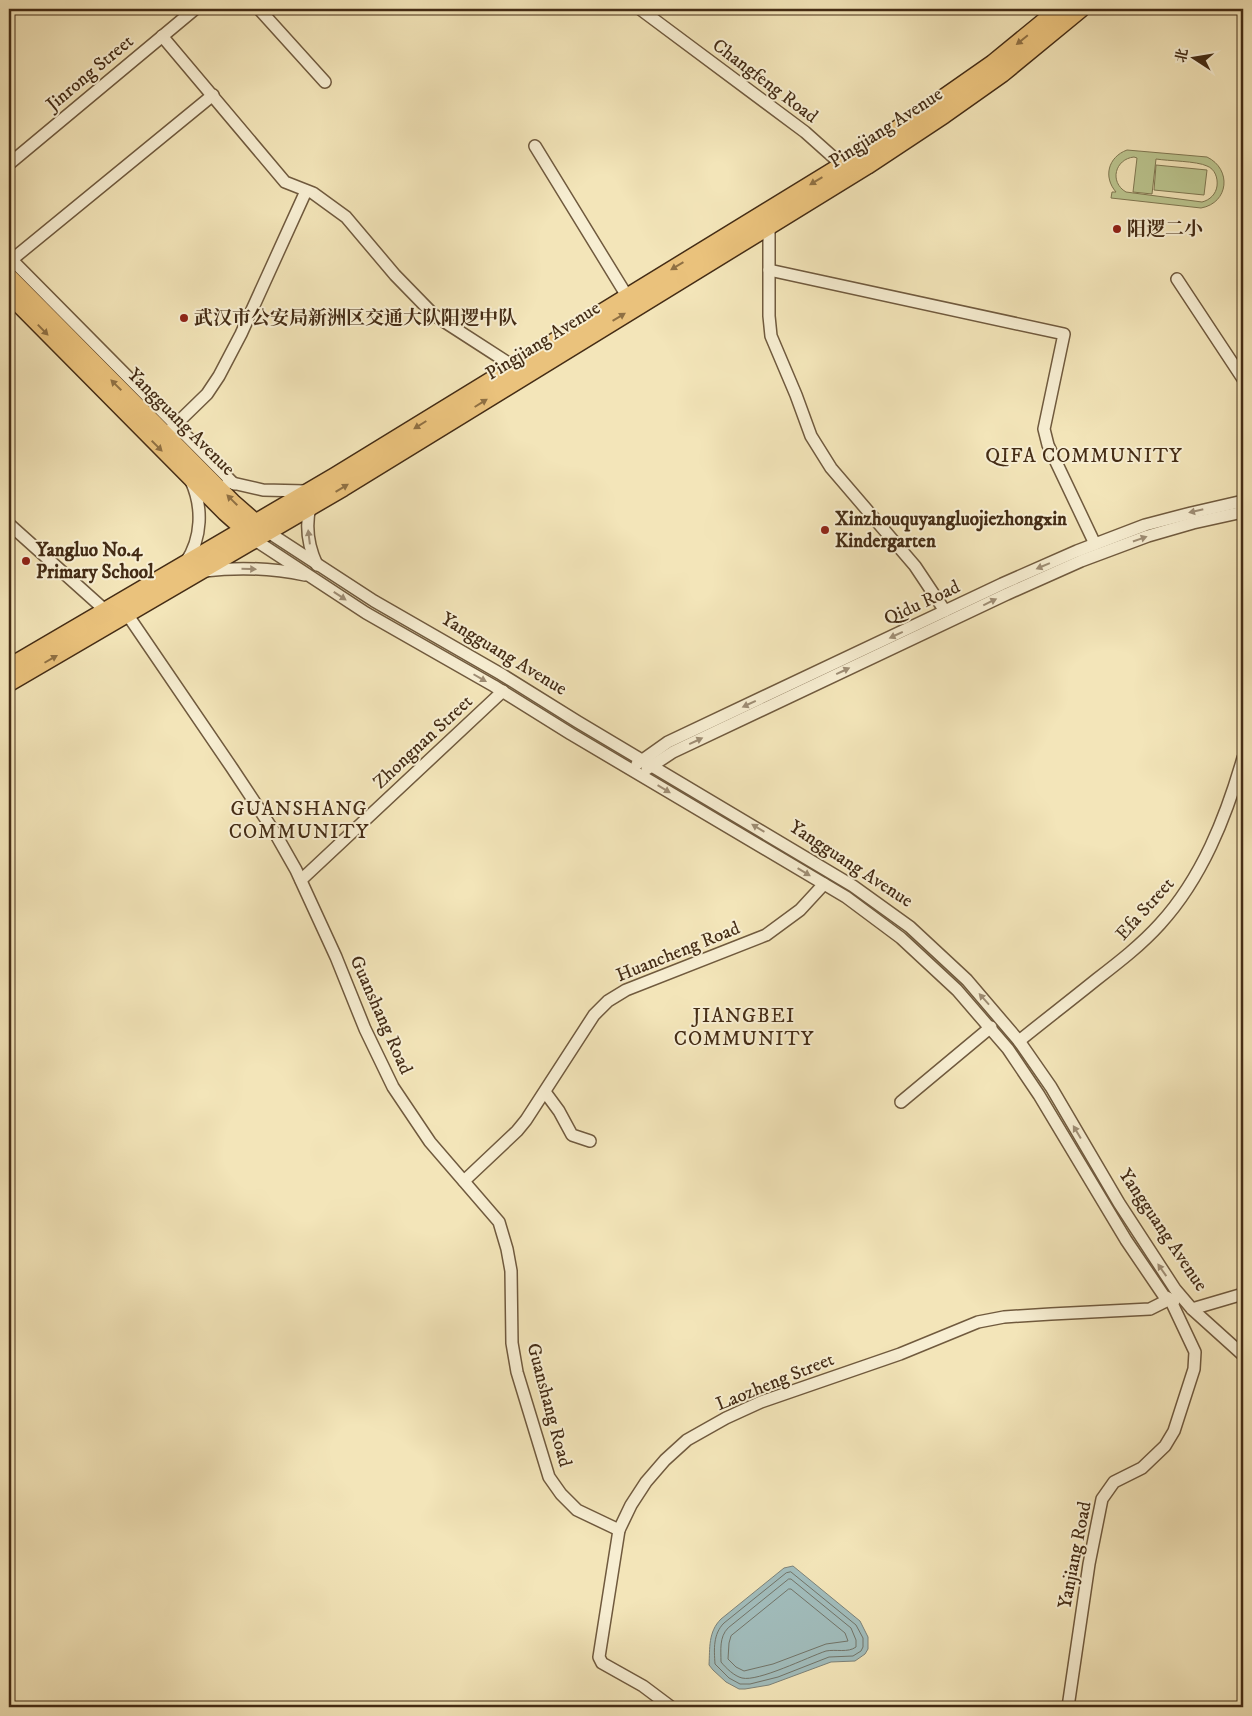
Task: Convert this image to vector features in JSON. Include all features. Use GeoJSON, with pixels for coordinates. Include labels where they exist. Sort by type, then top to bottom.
{"type":"FeatureCollection","features":[{"type":"Feature","properties":{"kind":"highway","name":"Pingjiang Avenue"},"geometry":{"type":"LineString","coordinates":[[310,499],[513,366],[842,165],[936,104],[986,68],[1059,9]]}},
{"type":"Feature","properties":{"kind":"highway","name":"Pingjiang Avenue"},"geometry":{"type":"LineString","coordinates":[[9,667],[184,565],[256,531],[867,166],[1002,74],[1081,9]]}},
{"type":"Feature","properties":{"kind":"highway","name":"Pingjiang Avenue"},"geometry":{"type":"LineString","coordinates":[[9,683],[200,572],[256,531]]}},
{"type":"Feature","properties":{"kind":"main road","name":"Yangguang Avenue"},"geometry":{"type":"LineString","coordinates":[[9,276],[170,430],[204,473],[256,531]]}},
{"type":"Feature","properties":{"kind":"main road","name":"Yangguang Avenue"},"geometry":{"type":"LineString","coordinates":[[9,295],[190,478],[256,531]]}},
{"type":"Feature","properties":{"kind":"street","name":"Jinrong Street"},"geometry":{"type":"LineString","coordinates":[[9,164],[194,9]]}},
{"type":"Feature","properties":{"kind":"street"},"geometry":{"type":"LineString","coordinates":[[260,9],[325,82]]}},
{"type":"Feature","properties":{"kind":"street","name":"Changfeng Road"},"geometry":{"type":"LineString","coordinates":[[640,9],[805,132],[842,165]]}},
{"type":"Feature","properties":{"kind":"street"},"geometry":{"type":"LineString","coordinates":[[162,36],[285,182],[313,193],[346,216],[395,275],[434,315],[513,366]]}},
{"type":"Feature","properties":{"kind":"street"},"geometry":{"type":"LineString","coordinates":[[213,95],[10,259],[170,430],[234,484]]}},
{"type":"Feature","properties":{"kind":"street"},"geometry":{"type":"LineString","coordinates":[[535,146],[627,296]]}},
{"type":"Feature","properties":{"kind":"street"},"geometry":{"type":"LineString","coordinates":[[170,430],[207,394],[219,376],[241,334],[306,190]]}},
{"type":"Feature","properties":{"kind":"street"},"geometry":{"type":"LineString","coordinates":[[769,226],[769,326],[771,336],[817,447],[831,468],[911,560],[945,611]]}},
{"type":"Feature","properties":{"kind":"street"},"geometry":{"type":"LineString","coordinates":[[769,270],[1064,334],[1044,428],[1045,436],[1094,544]]}},
{"type":"Feature","properties":{"kind":"street"},"geometry":{"type":"LineString","coordinates":[[1177,279],[1243,379]]}},
{"type":"Feature","properties":{"kind":"street"},"geometry":{"type":"LineString","coordinates":[[204,473],[234,484],[310,499],[308,537],[317,564]]}},
{"type":"Feature","properties":{"kind":"street"},"geometry":{"type":"LineString","coordinates":[[184,565],[196,540],[199,521],[196,494],[190,478]]}},
{"type":"Feature","properties":{"kind":"street","name":"Qidu Road"},"geometry":{"type":"LineString","coordinates":[[635,772],[668,742],[1010,580],[1136,528],[1243,501]]}},
{"type":"Feature","properties":{"kind":"street","name":"Qidu Road"},"geometry":{"type":"LineString","coordinates":[[647,763],[1040,579],[1148,536],[1193,523],[1243,512]]}},
{"type":"Feature","properties":{"kind":"street"},"geometry":{"type":"LineString","coordinates":[[9,524],[106,611]]}},
{"type":"Feature","properties":{"kind":"street","name":"Yangguang Avenue"},"geometry":{"type":"LineString","coordinates":[[256,531],[317,564],[374,601],[502,674],[647,763],[845,880],[890,911],[930,944],[967,980],[1019,1041],[1051,1087],[1138,1233],[1175,1288],[1192,1309]]}},
{"type":"Feature","properties":{"kind":"street","name":"Yangguang Avenue"},"geometry":{"type":"LineString","coordinates":[[256,531],[310,576],[366,613],[824,884],[864,909],[901,938],[957,990],[991,1027],[1039,1094],[1108,1211],[1164,1296],[1192,1309]]}},
{"type":"Feature","properties":{"kind":"street"},"geometry":{"type":"LineString","coordinates":[[200,572],[229,569],[261,569],[310,576]]}},
{"type":"Feature","properties":{"kind":"street","name":"Guanshang Road"},"geometry":{"type":"LineString","coordinates":[[127,614],[232,768],[275,834],[301,880],[336,956],[365,1029],[394,1087],[430,1142],[499,1222],[504,1235],[511,1271],[513,1350],[549,1477],[560,1494],[577,1510],[619,1530]]}},
{"type":"Feature","properties":{"kind":"street","name":"Zhongnan Street"},"geometry":{"type":"LineString","coordinates":[[301,880],[502,692]]}},
{"type":"Feature","properties":{"kind":"street","name":"Efa Street"},"geometry":{"type":"LineString","coordinates":[[1019,1041],[1137,947],[1172,910],[1204,861],[1228,804],[1243,758]]}},
{"type":"Feature","properties":{"kind":"street","name":"Huancheng Road"},"geometry":{"type":"LineString","coordinates":[[464,1181],[517,1131],[545,1092],[594,1015],[608,1001],[626,990],[766,935],[800,910],[824,884]]}},
{"type":"Feature","properties":{"kind":"street"},"geometry":{"type":"LineString","coordinates":[[901,1102],[991,1027]]}},
{"type":"Feature","properties":{"kind":"street"},"geometry":{"type":"LineString","coordinates":[[545,1092],[559,1111],[572,1135],[590,1141]]}},
{"type":"Feature","properties":{"kind":"street"},"geometry":{"type":"LineString","coordinates":[[1192,1309],[1243,1294]]}},
{"type":"Feature","properties":{"kind":"street","name":"Laozheng Street"},"geometry":{"type":"LineString","coordinates":[[671,1707],[643,1686],[602,1663],[598,1657],[619,1530],[646,1482],[687,1440],[726,1418],[761,1402],[900,1354],[978,1322],[1004,1317],[1150,1309],[1170,1300]]}},
{"type":"Feature","properties":{"kind":"street","name":"Yanjiang Road"},"geometry":{"type":"LineString","coordinates":[[1068,1707],[1089,1564],[1102,1499],[1114,1482],[1142,1468],[1165,1446],[1174,1431],[1194,1369],[1195,1352],[1170,1300]]}},
{"type":"Feature","properties":{"kind":"street"},"geometry":{"type":"LineString","coordinates":[[1192,1309],[1243,1355]]}},
{"type":"Feature","properties":{"kind":"green space"},"geometry":{"type":"Polygon","coordinates":[[[1127,150],[1207,157],[1221,169],[1224,185],[1222,193],[1210,205],[1201,208],[1111,198],[1112,192],[1116,192],[1110,180],[1110,168],[1115,157],[1127,150]],[[1134,157],[1122,162],[1116,172],[1117,183],[1126,192],[1202,202],[1210,198],[1215,192],[1217,180],[1210,167],[1196,163],[1156,159],[1152,194],[1133,192],[1137,158],[1134,157]]]}},
{"type":"Feature","properties":{"kind":"green space"},"geometry":{"type":"Polygon","coordinates":[[[1156,165],[1207,170],[1204,195],[1154,190],[1156,165]]]}},
{"type":"Feature","properties":{"kind":"water"},"geometry":{"type":"Polygon","coordinates":[[[793,1566],[860,1621],[868,1637],[868,1649],[865,1654],[855,1661],[831,1662],[769,1685],[739,1689],[726,1682],[709,1665],[710,1640],[714,1629],[721,1619],[784,1568],[793,1566]]]}},
{"type":"Feature","properties":{"kind":"place","name":"阳逻二小"},"geometry":{"type":"Point","coordinates":[1117,229]}},
{"type":"Feature","properties":{"kind":"place","name":"武汉市公安局新洲区交通大队阳逻中队"},"geometry":{"type":"Point","coordinates":[184,318]}},
{"type":"Feature","properties":{"kind":"place","name":"Xinzhouquyangluojiezhongxin Kindergarten"},"geometry":{"type":"Point","coordinates":[825,530]}},
{"type":"Feature","properties":{"kind":"place","name":"Yangluo No.4 Primary School"},"geometry":{"type":"Point","coordinates":[26,561]}},
{"type":"Feature","properties":{"kind":"district","name":"QIFA COMMUNITY"},"geometry":{"type":"Point","coordinates":[1084,456]}},
{"type":"Feature","properties":{"kind":"district","name":"GUANSHANG COMMUNITY"},"geometry":{"type":"Point","coordinates":[299,820]}},
{"type":"Feature","properties":{"kind":"district","name":"JIANGBEI COMMUNITY"},"geometry":{"type":"Point","coordinates":[744,1028]}}]}
